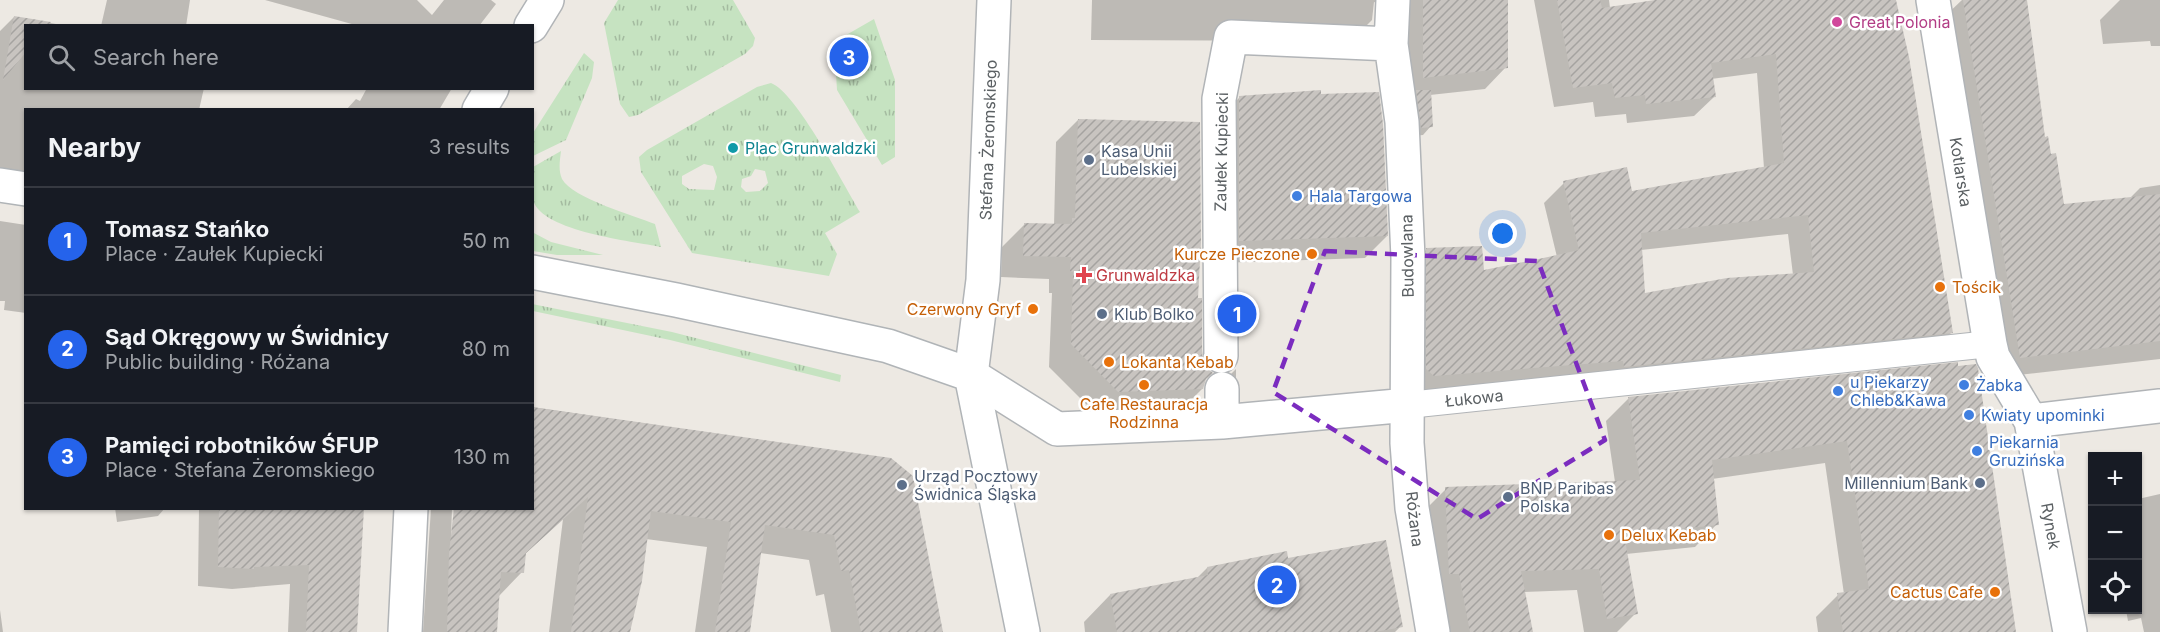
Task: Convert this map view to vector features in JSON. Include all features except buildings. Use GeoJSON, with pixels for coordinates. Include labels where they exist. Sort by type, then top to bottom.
{"type":"FeatureCollection","features":[{"type":"Feature","properties":{"kind":"street"},"geometry":{"type":"LineString","coordinates":[[532,24],[547,0]]}},
{"type":"Feature","properties":{"kind":"street","name":"Stefana Żeromskiego"},"geometry":{"type":"LineString","coordinates":[[971,375],[983,280],[994,0]]}},
{"type":"Feature","properties":{"kind":"street","name":"Budowlana"},"geometry":{"type":"LineString","coordinates":[[1393,0],[1391,44],[1402,122],[1408,258],[1408,405]]}},
{"type":"Feature","properties":{"kind":"street","name":"Kotlarska"},"geometry":{"type":"LineString","coordinates":[[1933,0],[1990,344]]}},
{"type":"Feature","properties":{"kind":"street","name":"Zaułek Kupiecki"},"geometry":{"type":"LineString","coordinates":[[1221,356],[1219,99],[1231,37],[1391,44]]}},
{"type":"Feature","properties":{"kind":"street"},"geometry":{"type":"LineString","coordinates":[[480,108],[491,90]]}},
{"type":"Feature","properties":{"kind":"street"},"geometry":{"type":"LineString","coordinates":[[0,185],[24,189]]}},
{"type":"Feature","properties":{"kind":"street"},"geometry":{"type":"LineString","coordinates":[[534,272],[676,300],[888,346],[971,375],[1023,632]]}},
{"type":"Feature","properties":{"kind":"street","name":"Łukowa"},"geometry":{"type":"LineString","coordinates":[[971,375],[1057,429],[1222,422],[1408,405],[1990,344]]}},
{"type":"Feature","properties":{"kind":"street","name":"Rynek"},"geometry":{"type":"LineString","coordinates":[[1990,344],[1993,357],[2031,421],[2070,632]]}},
{"type":"Feature","properties":{"kind":"street"},"geometry":{"type":"LineString","coordinates":[[1222,389],[1222,422]]}},
{"type":"Feature","properties":{"kind":"street","name":"Różana"},"geometry":{"type":"LineString","coordinates":[[1408,405],[1407,443],[1412,508],[1433,632]]}},
{"type":"Feature","properties":{"kind":"street"},"geometry":{"type":"LineString","coordinates":[[2031,421],[2160,406]]}},
{"type":"Feature","properties":{"kind":"street"},"geometry":{"type":"LineString","coordinates":[[405,632],[411,510]]}},
{"type":"Feature","properties":{"kind":"highlighted area"},"geometry":{"type":"Polygon","coordinates":[[[1325,251],[1538,261],[1605,440],[1477,519],[1273,392],[1325,251]]]}},
{"type":"Feature","properties":{"kind":"green space"},"geometry":{"type":"Polygon","coordinates":[[[618,0],[733,0],[755,38],[753,46],[745,54],[638,115],[629,117],[620,104],[604,23],[618,0]]]}},
{"type":"Feature","properties":{"kind":"green space"},"geometry":{"type":"Polygon","coordinates":[[[874,19],[895,80],[895,157],[882,165],[837,90],[834,42],[874,19]]]}},
{"type":"Feature","properties":{"kind":"green space"},"geometry":{"type":"Polygon","coordinates":[[[584,53],[594,62],[592,78],[566,140],[534,156],[534,131],[584,53]]]}},
{"type":"Feature","properties":{"kind":"green space"},"geometry":{"type":"Polygon","coordinates":[[[771,83],[782,90],[793,103],[819,141],[860,212],[825,233],[837,254],[829,276],[692,253],[641,172],[639,157],[647,150],[757,87],[771,83]],[[704,164],[682,176],[682,184],[689,189],[714,190],[717,177],[713,166],[704,164]],[[755,169],[751,176],[742,179],[741,187],[746,192],[760,191],[768,183],[765,171],[755,169]]]}},
{"type":"Feature","properties":{"kind":"green space"},"geometry":{"type":"Polygon","coordinates":[[[561,151],[560,172],[568,186],[591,199],[655,224],[661,247],[590,233],[553,220],[540,211],[534,202],[534,166],[561,151]]]}},
{"type":"Feature","properties":{"kind":"green space"},"geometry":{"type":"Polygon","coordinates":[[[534,233],[551,242],[603,255],[557,255],[534,251],[534,233]]]}},
{"type":"Feature","properties":{"kind":"green space"},"geometry":{"type":"Polygon","coordinates":[[[534,304],[672,332],[841,375],[840,382],[670,340],[534,311],[534,304]]]}},
{"type":"Feature","properties":{"kind":"place","name":"Great Polonia"},"geometry":{"type":"Point","coordinates":[1837,22]}},
{"type":"Feature","properties":{"kind":"place","name":"Pamięci robotników ŚFUP"},"geometry":{"type":"Point","coordinates":[849,57]}},
{"type":"Feature","properties":{"kind":"place","name":"Plac Grunwaldzki"},"geometry":{"type":"Point","coordinates":[733,148]}},
{"type":"Feature","properties":{"kind":"place","name":"Kasa Unii Lubelskiej"},"geometry":{"type":"Point","coordinates":[1089,160]}},
{"type":"Feature","properties":{"kind":"place","name":"Hala Targowa"},"geometry":{"type":"Point","coordinates":[1297,196]}},
{"type":"Feature","properties":{"kind":"place","name":"Kurcze Pieczone"},"geometry":{"type":"Point","coordinates":[1312,254]}},
{"type":"Feature","properties":{"kind":"place","name":"Grunwaldzka"},"geometry":{"type":"Point","coordinates":[1084,275]}},
{"type":"Feature","properties":{"kind":"place","name":"Tościk"},"geometry":{"type":"Point","coordinates":[1940,287]}},
{"type":"Feature","properties":{"kind":"place","name":"Czerwony Gryf"},"geometry":{"type":"Point","coordinates":[1033,309]}},
{"type":"Feature","properties":{"kind":"place","name":"Klub Bolko"},"geometry":{"type":"Point","coordinates":[1102,314]}},
{"type":"Feature","properties":{"kind":"place","name":"Tomasz Stańko"},"geometry":{"type":"Point","coordinates":[1237,314]}},
{"type":"Feature","properties":{"kind":"place","name":"Lokanta Kebab"},"geometry":{"type":"Point","coordinates":[1109,362]}},
{"type":"Feature","properties":{"kind":"place","name":"Cafe Restauracja Rodzinna"},"geometry":{"type":"Point","coordinates":[1144,385]}},
{"type":"Feature","properties":{"kind":"place","name":"Żabka"},"geometry":{"type":"Point","coordinates":[1964,385]}},
{"type":"Feature","properties":{"kind":"place","name":"u Piekarzy Chleb&Kawa"},"geometry":{"type":"Point","coordinates":[1838,391]}},
{"type":"Feature","properties":{"kind":"place","name":"Kwiaty upominki"},"geometry":{"type":"Point","coordinates":[1969,415]}},
{"type":"Feature","properties":{"kind":"place","name":"Piekarnia Gruzińska"},"geometry":{"type":"Point","coordinates":[1977,451]}},
{"type":"Feature","properties":{"kind":"place","name":"Millennium Bank"},"geometry":{"type":"Point","coordinates":[1980,483]}},
{"type":"Feature","properties":{"kind":"place","name":"Urząd Pocztowy Świdnica Śląska"},"geometry":{"type":"Point","coordinates":[902,485]}},
{"type":"Feature","properties":{"kind":"place","name":"BNP Paribas Polska"},"geometry":{"type":"Point","coordinates":[1508,497]}},
{"type":"Feature","properties":{"kind":"place","name":"Delux Kebab"},"geometry":{"type":"Point","coordinates":[1609,535]}},
{"type":"Feature","properties":{"kind":"place","name":"Sąd Okręgowy w Świdnicy"},"geometry":{"type":"Point","coordinates":[1277,585]}},
{"type":"Feature","properties":{"kind":"place","name":"Cactus Cafe"},"geometry":{"type":"Point","coordinates":[1995,592]}}]}
